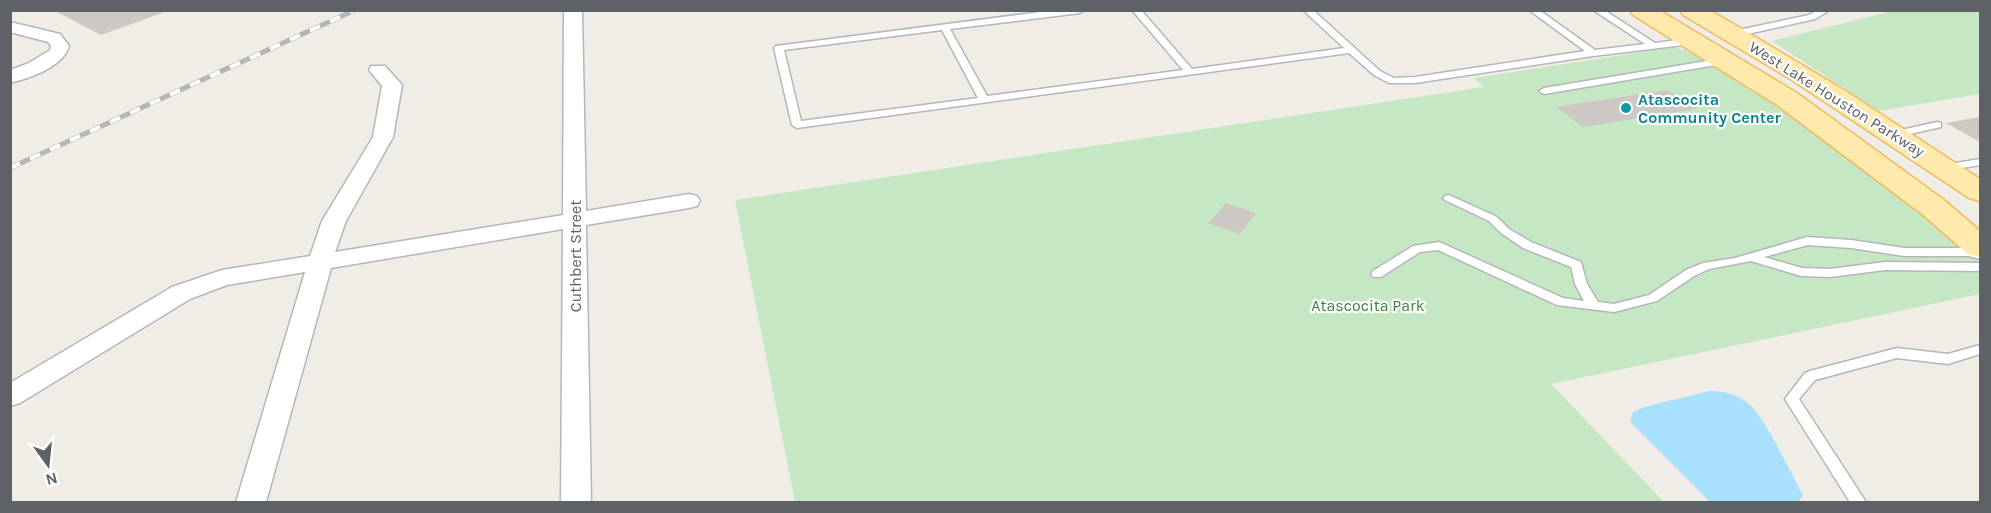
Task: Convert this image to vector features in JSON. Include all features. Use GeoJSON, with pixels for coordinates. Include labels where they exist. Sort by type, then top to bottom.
{"type":"FeatureCollection","features":[{"type":"Feature","properties":{"kind":"main road","name":"West Lake Houston Parkway"},"geometry":{"type":"LineString","coordinates":[[1641,10],[1693,41],[1730,48],[1787,65],[1896,134],[1955,166],[1980,192]]}},
{"type":"Feature","properties":{"kind":"main road","name":"West Lake Houston Parkway"},"geometry":{"type":"LineString","coordinates":[[1691,10],[1787,99],[1933,207],[1980,247]]}},
{"type":"Feature","properties":{"kind":"street","name":"Cuthbert Street"},"geometry":{"type":"LineString","coordinates":[[573,10],[576,502]]}},
{"type":"Feature","properties":{"kind":"street"},"geometry":{"type":"LineString","coordinates":[[10,27],[54,39],[60,46],[58,53],[36,67],[10,77]]}},
{"type":"Feature","properties":{"kind":"street"},"geometry":{"type":"LineString","coordinates":[[251,502],[320,262],[334,221],[383,137],[393,85],[378,70]]}},
{"type":"Feature","properties":{"kind":"street"},"geometry":{"type":"LineString","coordinates":[[10,396],[181,293],[222,278],[689,201]]}},
{"type":"Feature","properties":{"kind":"lane"},"geometry":{"type":"LineString","coordinates":[[1080,10],[779,48],[797,126],[1351,50]]}},
{"type":"Feature","properties":{"kind":"lane"},"geometry":{"type":"LineString","coordinates":[[1136,10],[1190,72]]}},
{"type":"Feature","properties":{"kind":"lane"},"geometry":{"type":"LineString","coordinates":[[1306,10],[1377,73],[1392,81],[1415,80],[1651,44],[1693,41]]}},
{"type":"Feature","properties":{"kind":"lane"},"geometry":{"type":"LineString","coordinates":[[1533,10],[1593,53]]}},
{"type":"Feature","properties":{"kind":"lane"},"geometry":{"type":"LineString","coordinates":[[1597,10],[1651,44]]}},
{"type":"Feature","properties":{"kind":"lane"},"geometry":{"type":"LineString","coordinates":[[1544,91],[1730,48],[1826,10]]}},
{"type":"Feature","properties":{"kind":"lane"},"geometry":{"type":"LineString","coordinates":[[945,27],[984,100]]}},
{"type":"Feature","properties":{"kind":"lane"},"geometry":{"type":"LineString","coordinates":[[1896,134],[1937,125]]}},
{"type":"Feature","properties":{"kind":"lane"},"geometry":{"type":"LineString","coordinates":[[1955,166],[1980,162]]}},
{"type":"Feature","properties":{"kind":"lane"},"geometry":{"type":"LineString","coordinates":[[1449,198],[1493,219],[1505,231],[1527,245],[1577,265],[1581,284],[1593,305]]}},
{"type":"Feature","properties":{"kind":"lane"},"geometry":{"type":"LineString","coordinates":[[1377,273],[1417,249],[1439,246],[1561,302],[1614,308],[1653,298],[1690,273],[1707,266],[1736,262],[1807,242],[1851,244],[1904,252],[1969,252],[1980,255]]}},
{"type":"Feature","properties":{"kind":"lane"},"geometry":{"type":"LineString","coordinates":[[1904,252],[1917,266]]}},
{"type":"Feature","properties":{"kind":"lane"},"geometry":{"type":"LineString","coordinates":[[1749,257],[1801,272],[1830,273],[1885,266],[1980,267]]}},
{"type":"Feature","properties":{"kind":"lane"},"geometry":{"type":"LineString","coordinates":[[1858,502],[1792,399],[1810,376],[1897,352],[1948,359],[1980,350]]}},
{"type":"Feature","properties":{"kind":"green space"},"geometry":{"type":"Polygon","coordinates":[[[1893,11],[1980,11],[1980,94],[1879,111],[1772,41],[1893,11]]]}},
{"type":"Feature","properties":{"kind":"green space","name":"Atascocita Park"},"geometry":{"type":"Polygon","coordinates":[[[1674,47],[1712,62],[1750,84],[1921,213],[1980,263],[1980,294],[1551,384],[1664,502],[795,502],[735,200],[1484,87],[1474,78],[1674,47]]]}},
{"type":"Feature","properties":{"kind":"water"},"geometry":{"type":"Polygon","coordinates":[[[1709,391],[1734,395],[1751,405],[1774,440],[1803,495],[1799,501],[1710,502],[1630,422],[1633,412],[1644,407],[1709,391]]]}},
{"type":"Feature","properties":{"kind":"building"},"geometry":{"type":"Polygon","coordinates":[[[53,10],[162,10],[162,13],[101,35],[53,10]]]}},
{"type":"Feature","properties":{"kind":"building","name":"Atascocita Community Center"},"geometry":{"type":"Polygon","coordinates":[[[1667,90],[1697,109],[1583,127],[1556,107],[1667,90]]]}},
{"type":"Feature","properties":{"kind":"building"},"geometry":{"type":"Polygon","coordinates":[[[1980,117],[1980,142],[1946,123],[1980,117]]]}},
{"type":"Feature","properties":{"kind":"building"},"geometry":{"type":"Polygon","coordinates":[[[1226,203],[1256,213],[1240,234],[1208,223],[1226,203]]]}},
{"type":"Feature","properties":{"kind":"railway"},"geometry":{"type":"LineString","coordinates":[[10,168],[355,10]]}},
{"type":"Feature","properties":{"kind":"place","name":"Atascocita Community Center"},"geometry":{"type":"Point","coordinates":[1626,108]}}]}
